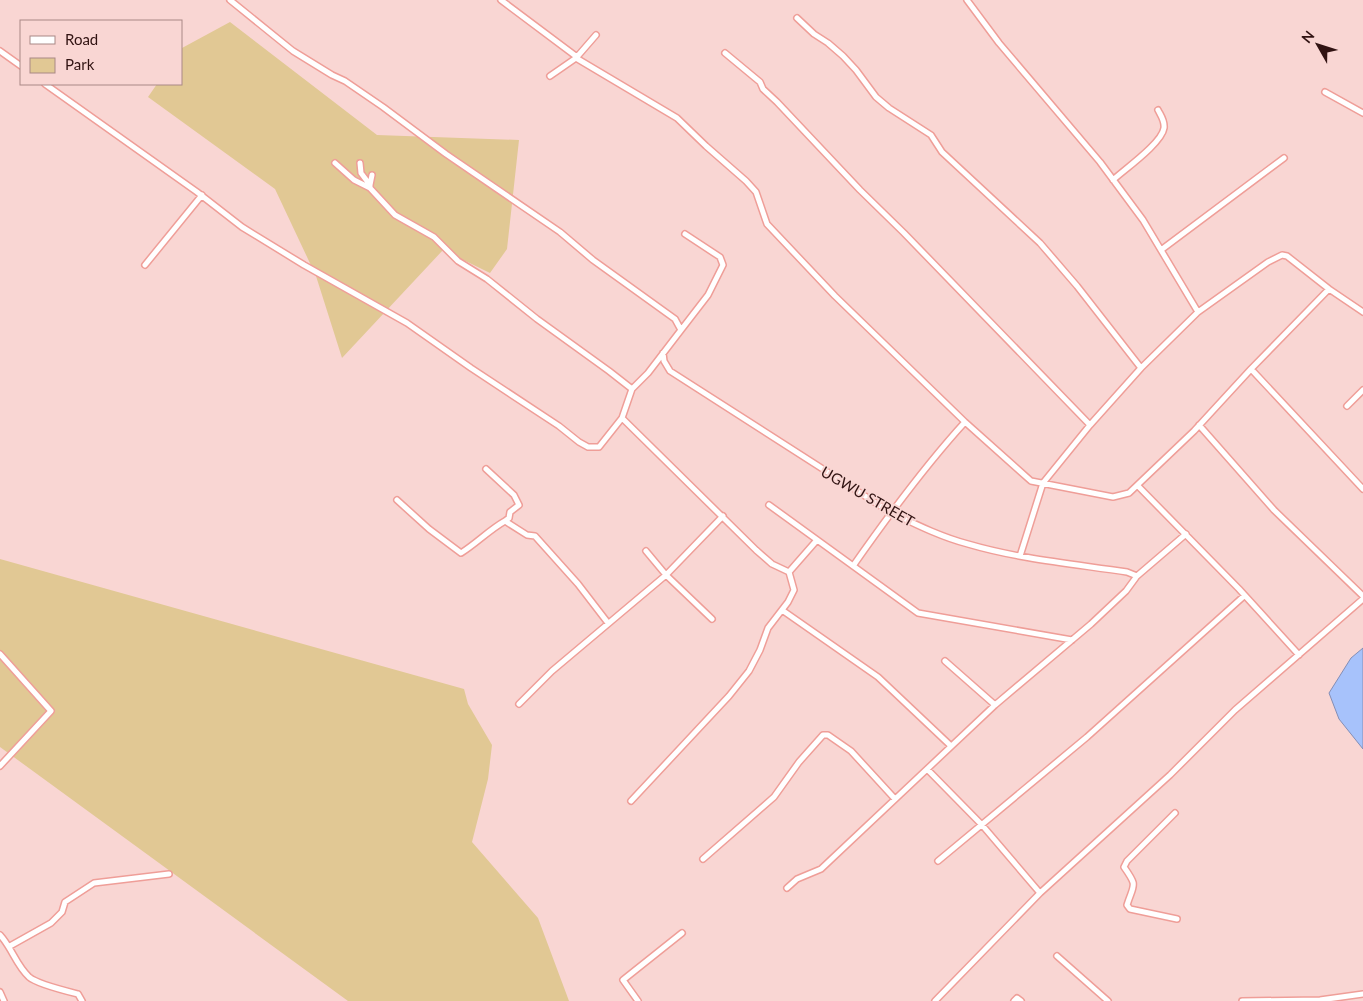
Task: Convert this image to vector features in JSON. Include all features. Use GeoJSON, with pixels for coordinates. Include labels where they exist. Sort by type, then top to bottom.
{"type":"FeatureCollection","features":[{"type":"Feature","properties":{"kind":"street"},"geometry":{"type":"LineString","coordinates":[[230,0],[293,51],[345,81],[446,154],[560,232],[593,260],[675,319],[681,330]]}},
{"type":"Feature","properties":{"kind":"street"},"geometry":{"type":"LineString","coordinates":[[501,0],[577,58],[677,118],[756,192],[767,224],[835,296],[965,422],[1031,481],[1113,497],[1129,494],[1329,290]]}},
{"type":"Feature","properties":{"kind":"street"},"geometry":{"type":"LineString","coordinates":[[967,0],[999,43],[1113,180],[1143,220],[1198,312]]}},
{"type":"Feature","properties":{"kind":"street"},"geometry":{"type":"LineString","coordinates":[[797,18],[843,56],[876,97],[889,108],[931,135],[942,152],[1040,243],[1141,368]]}},
{"type":"Feature","properties":{"kind":"street"},"geometry":{"type":"LineString","coordinates":[[550,76],[577,58],[596,35]]}},
{"type":"Feature","properties":{"kind":"street"},"geometry":{"type":"LineString","coordinates":[[0,51],[20,65]]}},
{"type":"Feature","properties":{"kind":"street"},"geometry":{"type":"LineString","coordinates":[[725,53],[760,82],[763,89],[860,190],[1090,425]]}},
{"type":"Feature","properties":{"kind":"street"},"geometry":{"type":"LineString","coordinates":[[46,85],[202,196],[242,227],[304,265],[407,323],[588,447],[599,447],[622,418],[632,389],[648,373],[708,295],[723,265],[720,257],[685,234]]}},
{"type":"Feature","properties":{"kind":"street"},"geometry":{"type":"LineString","coordinates":[[1325,92],[1363,113]]}},
{"type":"Feature","properties":{"kind":"street"},"geometry":{"type":"LineString","coordinates":[[1113,180],[1157,142],[1164,131],[1164,121],[1158,110]]}},
{"type":"Feature","properties":{"kind":"street"},"geometry":{"type":"LineString","coordinates":[[1161,250],[1284,158]]}},
{"type":"Feature","properties":{"kind":"street"},"geometry":{"type":"LineString","coordinates":[[335,163],[354,180],[370,186]]}},
{"type":"Feature","properties":{"kind":"street"},"geometry":{"type":"LineString","coordinates":[[360,163],[362,176],[395,215],[434,237],[458,261],[487,279],[632,389]]}},
{"type":"Feature","properties":{"kind":"street"},"geometry":{"type":"LineString","coordinates":[[370,186],[372,175]]}},
{"type":"Feature","properties":{"kind":"street"},"geometry":{"type":"LineString","coordinates":[[145,265],[202,196]]}},
{"type":"Feature","properties":{"kind":"street"},"geometry":{"type":"LineString","coordinates":[[1020,556],[1043,483],[1090,425],[1141,368],[1198,312],[1268,262],[1282,255],[1287,256],[1329,290],[1363,312]]}},
{"type":"Feature","properties":{"kind":"street","name":"UGWU STREET"},"geometry":{"type":"LineString","coordinates":[[663,353],[664,361],[670,371],[890,512],[921,527],[967,544],[1020,556],[1127,572],[1137,576]]}},
{"type":"Feature","properties":{"kind":"street"},"geometry":{"type":"LineString","coordinates":[[1251,369],[1363,489]]}},
{"type":"Feature","properties":{"kind":"street"},"geometry":{"type":"LineString","coordinates":[[1347,406],[1363,390]]}},
{"type":"Feature","properties":{"kind":"street"},"geometry":{"type":"LineString","coordinates":[[622,418],[772,564],[790,572]]}},
{"type":"Feature","properties":{"kind":"street"},"geometry":{"type":"LineString","coordinates":[[853,566],[890,512],[934,455],[965,422]]}},
{"type":"Feature","properties":{"kind":"street"},"geometry":{"type":"LineString","coordinates":[[935,1001],[1040,893],[1170,775],[1235,710],[1363,598],[1274,510],[1198,425]]}},
{"type":"Feature","properties":{"kind":"street"},"geometry":{"type":"LineString","coordinates":[[397,500],[429,530],[461,553],[477,543],[494,527],[509,518],[510,512],[519,505],[514,495],[486,469]]}},
{"type":"Feature","properties":{"kind":"street"},"geometry":{"type":"LineString","coordinates":[[1138,486],[1186,534],[1299,655]]}},
{"type":"Feature","properties":{"kind":"street"},"geometry":{"type":"LineString","coordinates":[[769,504],[918,613],[1072,640]]}},
{"type":"Feature","properties":{"kind":"street"},"geometry":{"type":"LineString","coordinates":[[519,704],[552,671],[666,575],[723,516]]}},
{"type":"Feature","properties":{"kind":"street"},"geometry":{"type":"LineString","coordinates":[[505,520],[527,535],[535,536],[578,584],[608,623]]}},
{"type":"Feature","properties":{"kind":"street"},"geometry":{"type":"LineString","coordinates":[[787,888],[797,879],[821,869],[995,705],[1072,640],[1126,591],[1137,576],[1186,534]]}},
{"type":"Feature","properties":{"kind":"street"},"geometry":{"type":"LineString","coordinates":[[790,572],[817,540]]}},
{"type":"Feature","properties":{"kind":"street"},"geometry":{"type":"LineString","coordinates":[[646,551],[666,575],[712,619]]}},
{"type":"Feature","properties":{"kind":"street"},"geometry":{"type":"LineString","coordinates":[[632,801],[729,696],[749,671],[760,650],[768,628],[788,602],[794,590],[790,572]]}},
{"type":"Feature","properties":{"kind":"street"},"geometry":{"type":"LineString","coordinates":[[938,861],[1087,737],[1244,596]]}},
{"type":"Feature","properties":{"kind":"street"},"geometry":{"type":"LineString","coordinates":[[782,610],[878,677],[952,746]]}},
{"type":"Feature","properties":{"kind":"street"},"geometry":{"type":"LineString","coordinates":[[0,654],[51,711],[0,766]]}},
{"type":"Feature","properties":{"kind":"street"},"geometry":{"type":"LineString","coordinates":[[945,661],[995,705]]}},
{"type":"Feature","properties":{"kind":"street"},"geometry":{"type":"LineString","coordinates":[[702,860],[774,797],[799,762],[824,736],[828,735],[850,751],[895,799]]}},
{"type":"Feature","properties":{"kind":"street"},"geometry":{"type":"LineString","coordinates":[[927,769],[982,825],[1040,893]]}},
{"type":"Feature","properties":{"kind":"street"},"geometry":{"type":"LineString","coordinates":[[1176,813],[1126,860],[1124,867],[1134,882],[1127,906],[1130,909],[1177,919]]}},
{"type":"Feature","properties":{"kind":"street"},"geometry":{"type":"LineString","coordinates":[[10,946],[51,923],[62,912],[66,902],[94,883],[169,874]]}},
{"type":"Feature","properties":{"kind":"street"},"geometry":{"type":"LineString","coordinates":[[638,1001],[623,980],[682,933]]}},
{"type":"Feature","properties":{"kind":"street"},"geometry":{"type":"LineString","coordinates":[[0,936],[10,946],[12,953],[30,978],[78,994],[82,1001]]}},
{"type":"Feature","properties":{"kind":"street"},"geometry":{"type":"LineString","coordinates":[[1057,956],[1108,1001]]}},
{"type":"Feature","properties":{"kind":"street"},"geometry":{"type":"LineString","coordinates":[[0,992],[4,1001]]}},
{"type":"Feature","properties":{"kind":"street"},"geometry":{"type":"LineString","coordinates":[[1242,1001],[1320,1001],[1363,994]]}},
{"type":"Feature","properties":{"kind":"street"},"geometry":{"type":"LineString","coordinates":[[1014,1001],[1017,998],[1021,1001]]}},
{"type":"Feature","properties":{"kind":"green space"},"geometry":{"type":"Polygon","coordinates":[[[230,22],[377,135],[519,140],[507,249],[490,273],[443,250],[342,358],[316,276],[275,189],[148,97],[156,85],[182,85],[182,48],[230,22]]]}},
{"type":"Feature","properties":{"kind":"green space"},"geometry":{"type":"Polygon","coordinates":[[[0,559],[464,689],[468,704],[492,745],[488,779],[472,842],[538,918],[569,1001],[348,1001],[0,747],[0,559]]]}},
{"type":"Feature","properties":{"kind":"water"},"geometry":{"type":"Polygon","coordinates":[[[1363,648],[1363,749],[1339,719],[1329,693],[1351,658],[1363,648]]]}}]}
